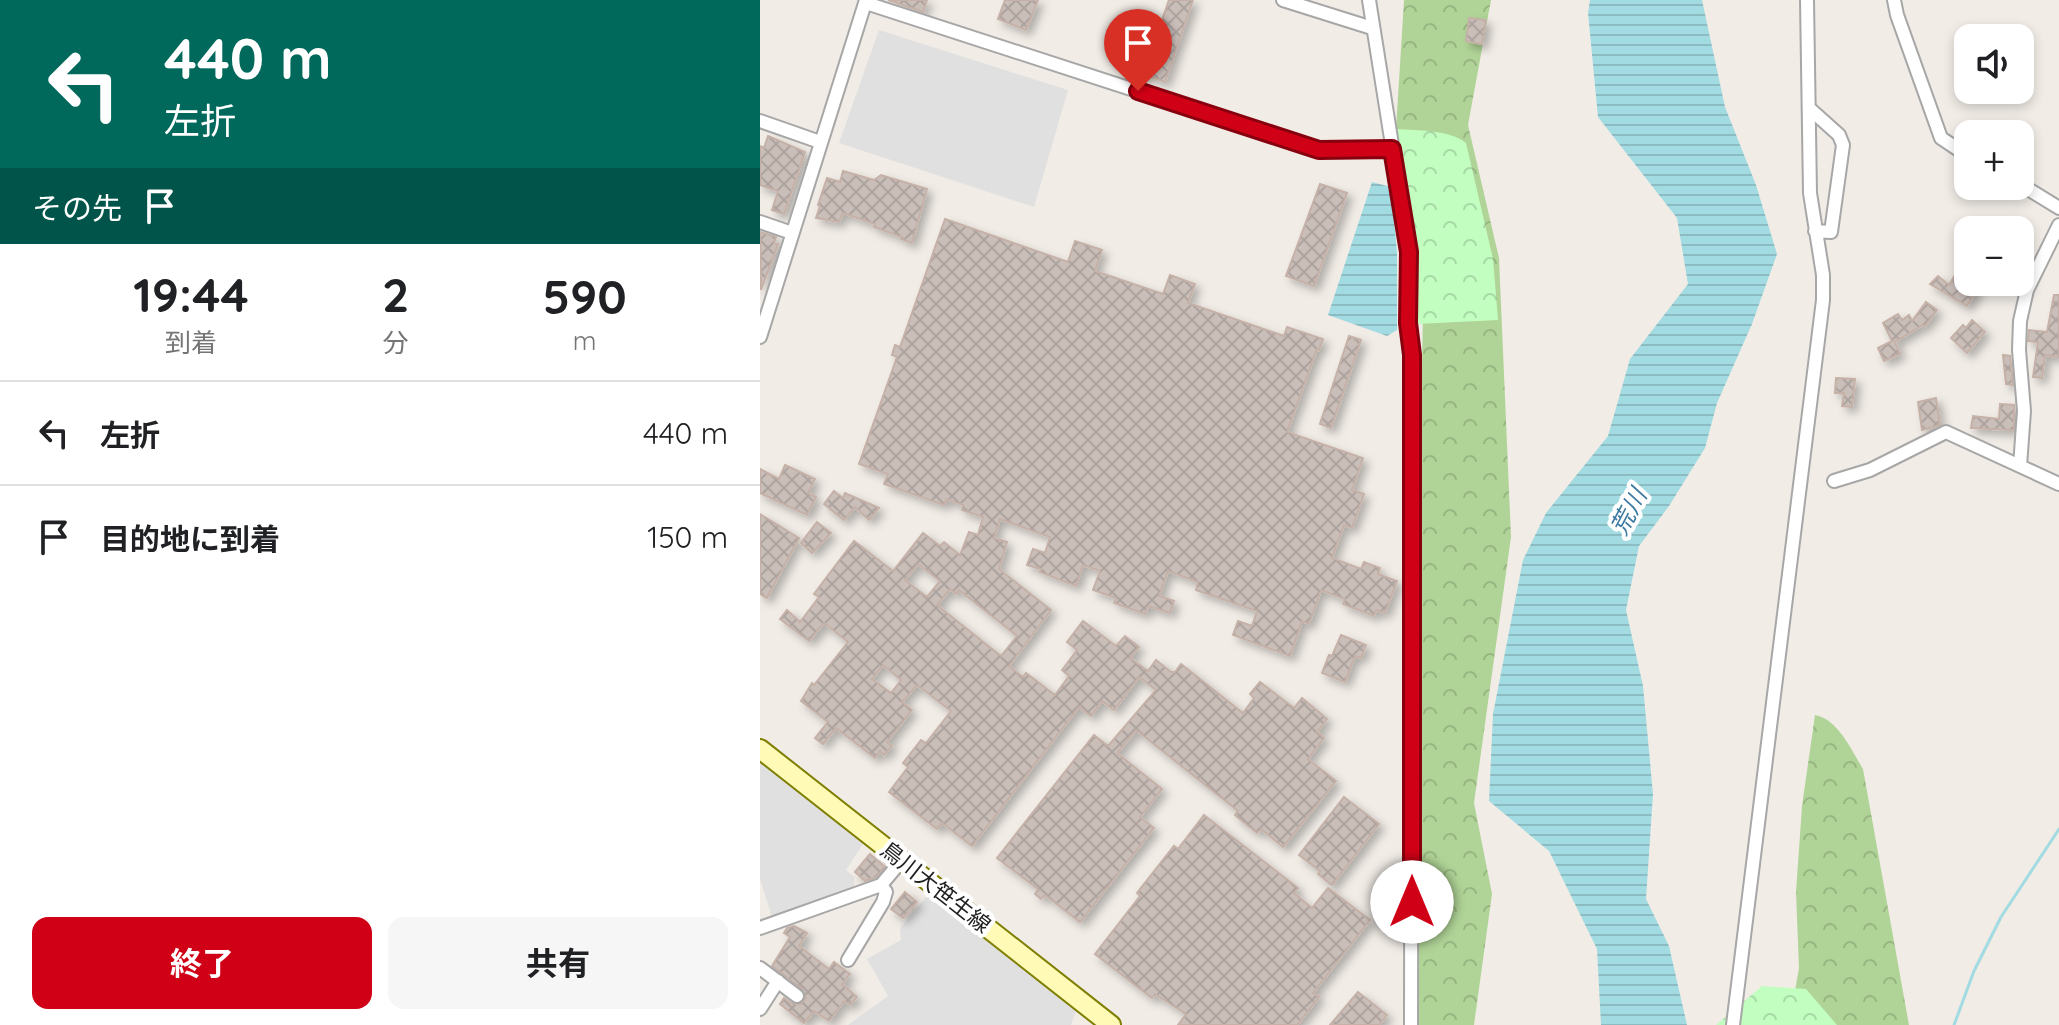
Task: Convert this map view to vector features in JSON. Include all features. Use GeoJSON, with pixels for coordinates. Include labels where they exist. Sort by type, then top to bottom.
{"type":"FeatureCollection","features":[{"type":"Feature","properties":{"kind":"street"},"geometry":{"type":"LineString","coordinates":[[1283,0],[1372,28]]}},
{"type":"Feature","properties":{"kind":"street"},"geometry":{"type":"LineString","coordinates":[[1369,0],[1409,252],[1408,323],[1412,355],[1411,1025]]}},
{"type":"Feature","properties":{"kind":"street"},"geometry":{"type":"LineString","coordinates":[[1733,1025],[1823,300],[1823,275],[1810,193],[1807,0]]}},
{"type":"Feature","properties":{"kind":"street"},"geometry":{"type":"LineString","coordinates":[[1894,0],[1941,138],[1954,147]]}},
{"type":"Feature","properties":{"kind":"street"},"geometry":{"type":"LineString","coordinates":[[760,337],[765,304],[792,233],[866,2],[1319,150],[1392,149]]}},
{"type":"Feature","properties":{"kind":"street"},"geometry":{"type":"LineString","coordinates":[[1810,109],[1839,135],[1843,145],[1831,232],[1815,231]]}},
{"type":"Feature","properties":{"kind":"street"},"geometry":{"type":"LineString","coordinates":[[760,121],[820,142]]}},
{"type":"Feature","properties":{"kind":"street"},"geometry":{"type":"LineString","coordinates":[[2034,193],[2059,208]]}},
{"type":"Feature","properties":{"kind":"street"},"geometry":{"type":"LineString","coordinates":[[760,222],[792,233]]}},
{"type":"Feature","properties":{"kind":"street"},"geometry":{"type":"LineString","coordinates":[[2020,466],[2024,411],[2020,321],[2027,290],[2059,225]]}},
{"type":"Feature","properties":{"kind":"street"},"geometry":{"type":"LineString","coordinates":[[1834,481],[1870,470],[1946,432],[2059,484]]}},
{"type":"Feature","properties":{"kind":"street","name":"鳥川大笹生線"},"geometry":{"type":"LineString","coordinates":[[760,749],[902,860],[1089,1018],[1111,1025]]}},
{"type":"Feature","properties":{"kind":"street"},"geometry":{"type":"LineString","coordinates":[[760,928],[881,885],[902,860]]}},
{"type":"Feature","properties":{"kind":"street"},"geometry":{"type":"LineString","coordinates":[[848,960],[883,902],[886,892],[881,885]]}},
{"type":"Feature","properties":{"kind":"street"},"geometry":{"type":"LineString","coordinates":[[760,968],[797,996]]}},
{"type":"Feature","properties":{"kind":"street"},"geometry":{"type":"LineString","coordinates":[[760,1009],[778,981]]}},
{"type":"Feature","properties":{"kind":"green space"},"geometry":{"type":"Polygon","coordinates":[[[1404,0],[1491,0],[1468,125],[1499,258],[1511,537],[1474,803],[1492,894],[1474,1025],[1419,1025],[1415,944],[1420,746],[1415,586],[1423,312],[1396,166],[1400,152],[1396,129],[1404,0]]]}},
{"type":"Feature","properties":{"kind":"green space"},"geometry":{"type":"Polygon","coordinates":[[[1396,129],[1442,133],[1466,143],[1493,259],[1498,320],[1417,324],[1416,271],[1396,129]]]}},
{"type":"Feature","properties":{"kind":"green space"},"geometry":{"type":"Polygon","coordinates":[[[1815,715],[1837,729],[1863,769],[1909,1025],[1789,1025],[1799,968],[1796,892],[1802,806],[1815,715]]]}},
{"type":"Feature","properties":{"kind":"green space"},"geometry":{"type":"Polygon","coordinates":[[[1762,986],[1806,989],[1837,1025],[1716,1025],[1762,986]]]}},
{"type":"Feature","properties":{"kind":"shaded area"},"geometry":{"type":"Polygon","coordinates":[[[879,30],[1068,90],[1034,207],[839,143],[879,30]]]}},
{"type":"Feature","properties":{"kind":"shaded area"},"geometry":{"type":"Polygon","coordinates":[[[760,758],[864,842],[846,870],[854,877],[854,887],[772,917],[760,879],[760,758]]]}},
{"type":"Feature","properties":{"kind":"shaded area"},"geometry":{"type":"Polygon","coordinates":[[[928,895],[1076,1011],[1071,1025],[848,1025],[888,996],[867,959],[901,940],[900,928],[928,895]]]}},
{"type":"Feature","properties":{"kind":"water","name":"荒川"},"geometry":{"type":"Polygon","coordinates":[[[1590,0],[1702,0],[1725,107],[1756,185],[1777,254],[1752,324],[1717,403],[1705,448],[1669,506],[1639,546],[1626,610],[1643,686],[1653,794],[1646,899],[1669,946],[1687,1025],[1601,1025],[1597,949],[1549,851],[1489,801],[1493,714],[1523,560],[1546,513],[1608,436],[1630,359],[1688,284],[1677,218],[1598,117],[1588,13],[1590,0]]]}},
{"type":"Feature","properties":{"kind":"water"},"geometry":{"type":"Polygon","coordinates":[[[1372,182],[1391,187],[1397,252],[1397,330],[1387,336],[1328,315],[1372,182]]]}},
{"type":"Feature","properties":{"kind":"building"},"geometry":{"type":"Polygon","coordinates":[[[888,0],[927,0],[923,12],[888,0]]]}},
{"type":"Feature","properties":{"kind":"building"},"geometry":{"type":"Polygon","coordinates":[[[1005,0],[1038,0],[1026,30],[998,19],[1005,0]]]}},
{"type":"Feature","properties":{"kind":"building"},"geometry":{"type":"Polygon","coordinates":[[[1169,0],[1193,0],[1165,82],[1143,74],[1169,0]]]}},
{"type":"Feature","properties":{"kind":"building"},"geometry":{"type":"Polygon","coordinates":[[[1469,18],[1486,20],[1482,44],[1466,41],[1469,18]]]}},
{"type":"Feature","properties":{"kind":"building"},"geometry":{"type":"Polygon","coordinates":[[[768,136],[805,152],[784,214],[772,210],[778,191],[760,185],[760,146],[764,148],[768,136]]]}},
{"type":"Feature","properties":{"kind":"building"},"geometry":{"type":"Polygon","coordinates":[[[843,171],[874,180],[881,175],[927,189],[912,243],[874,227],[875,224],[843,213],[839,222],[816,218],[827,178],[840,182],[843,171]]]}},
{"type":"Feature","properties":{"kind":"building"},"geometry":{"type":"Polygon","coordinates":[[[1320,184],[1347,193],[1314,286],[1286,276],[1320,184]]]}},
{"type":"Feature","properties":{"kind":"building"},"geometry":{"type":"Polygon","coordinates":[[[945,219],[1068,262],[1075,241],[1102,250],[1095,271],[1163,294],[1170,275],[1195,284],[1188,303],[1284,336],[1287,327],[1323,339],[1287,432],[1363,458],[1352,490],[1364,494],[1352,528],[1344,525],[1332,558],[1361,569],[1364,562],[1380,568],[1378,574],[1397,581],[1385,613],[1376,610],[1374,616],[1343,604],[1345,599],[1321,590],[1309,624],[1302,621],[1290,656],[1233,635],[1238,621],[1252,626],[1257,611],[1196,590],[1198,582],[1168,571],[1159,596],[1174,601],[1170,613],[1148,606],[1145,614],[1114,603],[1116,598],[1093,590],[1100,571],[1083,565],[1076,586],[1027,565],[1033,549],[1045,553],[1050,537],[1000,519],[994,538],[1007,542],[999,569],[1051,610],[1009,666],[1023,677],[1026,673],[1055,695],[1069,676],[1062,670],[1077,650],[1067,642],[1083,621],[1116,646],[1125,636],[1139,647],[1130,658],[1148,671],[1156,660],[1171,672],[1175,672],[1181,664],[1243,713],[1254,698],[1250,694],[1260,682],[1294,708],[1302,698],[1327,719],[1317,732],[1324,738],[1308,759],[1336,781],[1283,847],[1261,829],[1257,833],[1235,815],[1238,811],[1136,730],[1117,753],[1162,789],[1140,817],[1154,828],[1080,922],[1045,895],[1041,899],[1035,894],[1038,889],[997,858],[1094,735],[1108,746],[1156,690],[1139,677],[1114,710],[1102,701],[1091,716],[1079,707],[972,846],[942,823],[937,829],[889,792],[908,767],[903,763],[921,740],[926,743],[951,711],[917,685],[902,702],[912,710],[887,742],[892,746],[884,755],[880,751],[875,758],[836,728],[823,744],[815,738],[828,722],[801,701],[812,683],[814,685],[848,642],[824,623],[809,641],[780,619],[787,610],[800,622],[819,597],[814,594],[854,541],[893,571],[923,533],[940,546],[944,542],[960,555],[969,532],[978,535],[983,517],[962,510],[963,505],[947,499],[944,505],[884,484],[888,474],[859,464],[897,357],[892,355],[895,345],[900,347],[945,219]],[[918,564],[905,580],[927,597],[940,581],[918,564]],[[950,589],[937,605],[1001,656],[1017,636],[959,590],[956,594],[950,589]],[[883,665],[872,679],[891,693],[901,680],[883,665]]]}},
{"type":"Feature","properties":{"kind":"building"},"geometry":{"type":"Polygon","coordinates":[[[760,232],[776,237],[774,243],[778,244],[761,290],[760,232]]]}},
{"type":"Feature","properties":{"kind":"building"},"geometry":{"type":"Polygon","coordinates":[[[1938,276],[1949,285],[1954,277],[1954,296],[1973,296],[1967,306],[1930,284],[1938,276]]]}},
{"type":"Feature","properties":{"kind":"building"},"geometry":{"type":"Polygon","coordinates":[[[2054,295],[2059,295],[2059,357],[2045,355],[2042,378],[2033,377],[2038,342],[2028,341],[2029,330],[2047,332],[2054,295]]]}},
{"type":"Feature","properties":{"kind":"building"},"geometry":{"type":"Polygon","coordinates":[[[1926,302],[1937,310],[1925,326],[1895,342],[1900,354],[1884,361],[1878,348],[1892,341],[1883,323],[1898,314],[1902,320],[1909,315],[1912,321],[1926,302]]]}},
{"type":"Feature","properties":{"kind":"building"},"geometry":{"type":"Polygon","coordinates":[[[1972,320],[1985,332],[1967,353],[1951,338],[1972,320]]]}},
{"type":"Feature","properties":{"kind":"building"},"geometry":{"type":"Polygon","coordinates":[[[1349,336],[1361,340],[1331,428],[1320,424],[1349,336]]]}},
{"type":"Feature","properties":{"kind":"building"},"geometry":{"type":"Polygon","coordinates":[[[2003,355],[2010,356],[2013,385],[2006,384],[2003,355]]]}},
{"type":"Feature","properties":{"kind":"building"},"geometry":{"type":"Polygon","coordinates":[[[1836,378],[1855,379],[1852,407],[1842,406],[1844,393],[1835,393],[1836,378]]]}},
{"type":"Feature","properties":{"kind":"building"},"geometry":{"type":"Polygon","coordinates":[[[1936,398],[1940,425],[1922,430],[1918,402],[1936,398]]]}},
{"type":"Feature","properties":{"kind":"building"},"geometry":{"type":"Polygon","coordinates":[[[2000,404],[2014,405],[2014,430],[1971,428],[1973,416],[1999,419],[2000,404]]]}},
{"type":"Feature","properties":{"kind":"building"},"geometry":{"type":"Polygon","coordinates":[[[785,465],[815,479],[808,493],[816,497],[807,515],[760,493],[760,469],[779,479],[785,465]]]}},
{"type":"Feature","properties":{"kind":"building"},"geometry":{"type":"Polygon","coordinates":[[[834,491],[843,498],[845,493],[879,508],[869,520],[855,507],[844,520],[824,504],[834,491]]]}},
{"type":"Feature","properties":{"kind":"building"},"geometry":{"type":"Polygon","coordinates":[[[760,514],[799,538],[767,598],[760,594],[760,514]]]}},
{"type":"Feature","properties":{"kind":"building"},"geometry":{"type":"Polygon","coordinates":[[[817,522],[831,533],[812,553],[801,543],[817,522]]]}},
{"type":"Feature","properties":{"kind":"building"},"geometry":{"type":"Polygon","coordinates":[[[1341,635],[1366,645],[1361,658],[1355,656],[1345,682],[1322,673],[1341,635]]]}},
{"type":"Feature","properties":{"kind":"building"},"geometry":{"type":"Polygon","coordinates":[[[1344,797],[1379,824],[1332,885],[1299,855],[1344,797]]]}},
{"type":"Feature","properties":{"kind":"building"},"geometry":{"type":"Polygon","coordinates":[[[1204,815],[1298,888],[1294,893],[1312,908],[1328,888],[1370,920],[1313,993],[1319,997],[1297,1025],[1178,1025],[1186,1014],[1155,994],[1152,998],[1095,954],[1140,896],[1137,893],[1174,846],[1178,849],[1204,815]]]}},
{"type":"Feature","properties":{"kind":"building"},"geometry":{"type":"Polygon","coordinates":[[[870,854],[885,867],[876,877],[865,881],[855,872],[870,854]]]}},
{"type":"Feature","properties":{"kind":"building"},"geometry":{"type":"Polygon","coordinates":[[[905,892],[917,902],[903,918],[891,909],[905,892]]]}},
{"type":"Feature","properties":{"kind":"building"},"geometry":{"type":"Polygon","coordinates":[[[794,926],[807,933],[799,946],[829,969],[834,962],[850,974],[842,984],[857,997],[850,1005],[844,1001],[829,1021],[814,1011],[804,1023],[780,1004],[784,998],[792,1004],[800,1004],[806,998],[802,989],[772,966],[790,937],[784,933],[794,926]]]}},
{"type":"Feature","properties":{"kind":"building"},"geometry":{"type":"Polygon","coordinates":[[[1358,992],[1387,1015],[1379,1025],[1330,1025],[1358,992]]]}},
{"type":"Feature","properties":{"kind":"waterway"},"geometry":{"type":"LineString","coordinates":[[1954,1025],[1974,971],[2001,917],[2059,829]]}},
{"type":"Feature","properties":{"kind":"route"},"geometry":{"type":"LineString","coordinates":[[1138,91],[1319,150],[1392,149],[1409,252],[1408,323],[1412,355],[1412,902]]}}]}
